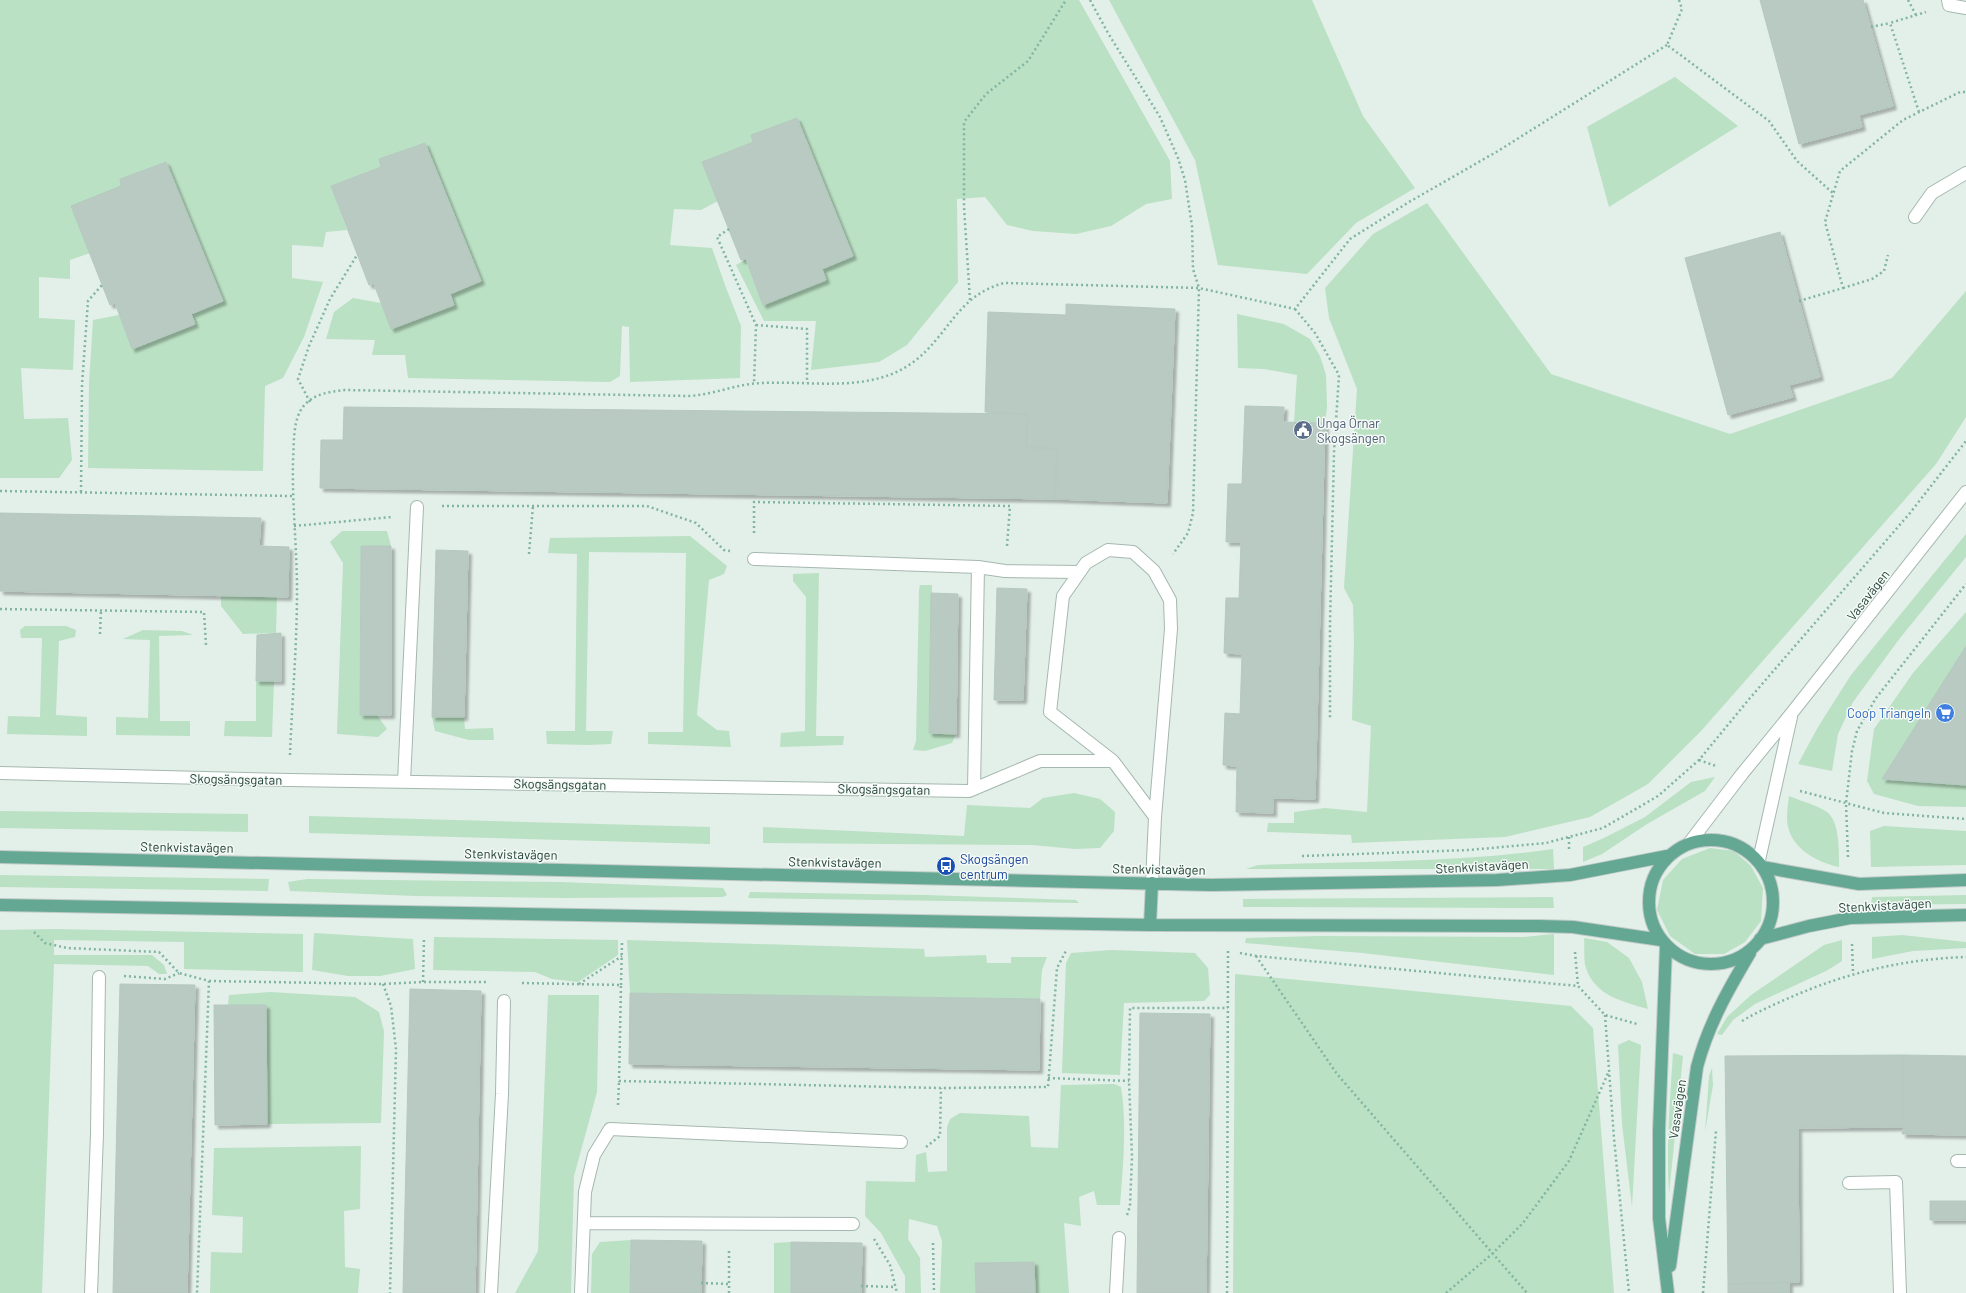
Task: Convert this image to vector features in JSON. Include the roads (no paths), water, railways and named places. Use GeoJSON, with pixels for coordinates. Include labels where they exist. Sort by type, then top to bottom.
{"type":"FeatureCollection","features":[{"type":"Feature","properties":{"kind":"main road"},"geometry":{"type":"LineString","coordinates":[[1717,839],[1740,845],[1760,864],[1771,882],[1774,906],[1767,930],[1751,950],[1738,959],[1708,965],[1692,962],[1678,956],[1663,943],[1652,925],[1648,900],[1653,876],[1667,856],[1690,842],[1717,839]]}},
{"type":"Feature","properties":{"kind":"main road","name":"Stenkvistavägen"},"geometry":{"type":"LineString","coordinates":[[0,857],[1219,885],[1497,880],[1570,875],[1667,856]]}},
{"type":"Feature","properties":{"kind":"main road","name":"Stenkvistavägen"},"geometry":{"type":"LineString","coordinates":[[1760,864],[1859,884],[1966,880]]}},
{"type":"Feature","properties":{"kind":"main road"},"geometry":{"type":"LineString","coordinates":[[1150,925],[1152,883]]}},
{"type":"Feature","properties":{"kind":"main road"},"geometry":{"type":"LineString","coordinates":[[0,905],[1150,925],[1573,927],[1663,943]]}},
{"type":"Feature","properties":{"kind":"main road","name":"Stenkvistavägen"},"geometry":{"type":"LineString","coordinates":[[1760,940],[1808,926],[1850,918],[1966,915]]}},
{"type":"Feature","properties":{"kind":"main road","name":"Vasavägen"},"geometry":{"type":"LineString","coordinates":[[1663,943],[1659,1132],[1659,1218],[1668,1288]]}},
{"type":"Feature","properties":{"kind":"main road","name":"Vasavägen"},"geometry":{"type":"LineString","coordinates":[[1668,1288],[1697,1067],[1704,1041],[1717,1010],[1751,950]]}},
{"type":"Feature","properties":{"kind":"street"},"geometry":{"type":"LineString","coordinates":[[1948,3],[1966,8]]}},
{"type":"Feature","properties":{"kind":"street"},"geometry":{"type":"LineString","coordinates":[[1915,217],[1932,193],[1966,173]]}},
{"type":"Feature","properties":{"kind":"street","name":"Vasavägen"},"geometry":{"type":"LineString","coordinates":[[1690,842],[1742,774],[1966,492]]}},
{"type":"Feature","properties":{"kind":"street"},"geometry":{"type":"LineString","coordinates":[[404,782],[417,507]]}},
{"type":"Feature","properties":{"kind":"street"},"geometry":{"type":"LineString","coordinates":[[1152,883],[1155,816],[1171,629],[1170,600],[1154,571],[1133,552],[1108,550],[1086,563],[1063,596],[1050,712],[1113,761],[1155,816]]}},
{"type":"Feature","properties":{"kind":"street"},"geometry":{"type":"LineString","coordinates":[[754,559],[869,565],[978,567],[1005,571],[1079,572]]}},
{"type":"Feature","properties":{"kind":"street"},"geometry":{"type":"LineString","coordinates":[[974,789],[978,567]]}},
{"type":"Feature","properties":{"kind":"street","name":"Vasavägen"},"geometry":{"type":"LineString","coordinates":[[1760,864],[1775,784],[1791,714]]}},
{"type":"Feature","properties":{"kind":"street","name":"Skogsängsgatan"},"geometry":{"type":"LineString","coordinates":[[0,772],[289,780],[961,791],[974,789],[1040,761],[1113,761]]}},
{"type":"Feature","properties":{"kind":"street"},"geometry":{"type":"LineString","coordinates":[[91,1293],[97,1134],[99,978]]}},
{"type":"Feature","properties":{"kind":"street"},"geometry":{"type":"LineString","coordinates":[[491,1293],[502,1094],[504,1001]]}},
{"type":"Feature","properties":{"kind":"street"},"geometry":{"type":"LineString","coordinates":[[581,1293],[585,1192],[594,1155],[610,1129],[901,1142]]}},
{"type":"Feature","properties":{"kind":"street"},"geometry":{"type":"LineString","coordinates":[[1849,1183],[1896,1182],[1900,1293]]}},
{"type":"Feature","properties":{"kind":"street"},"geometry":{"type":"LineString","coordinates":[[584,1224],[852,1224]]}},
{"type":"Feature","properties":{"kind":"street"},"geometry":{"type":"LineString","coordinates":[[1116,1293],[1119,1238]]}},
{"type":"Feature","properties":{"kind":"place","name":"Unga Örnar Skogsängen"},"geometry":{"type":"Point","coordinates":[1303,430]}},
{"type":"Feature","properties":{"kind":"place","name":"Coop Triangeln"},"geometry":{"type":"Point","coordinates":[1945,713]}},
{"type":"Feature","properties":{"kind":"place","name":"Skogsängen centrum"},"geometry":{"type":"Point","coordinates":[946,866]}}]}
